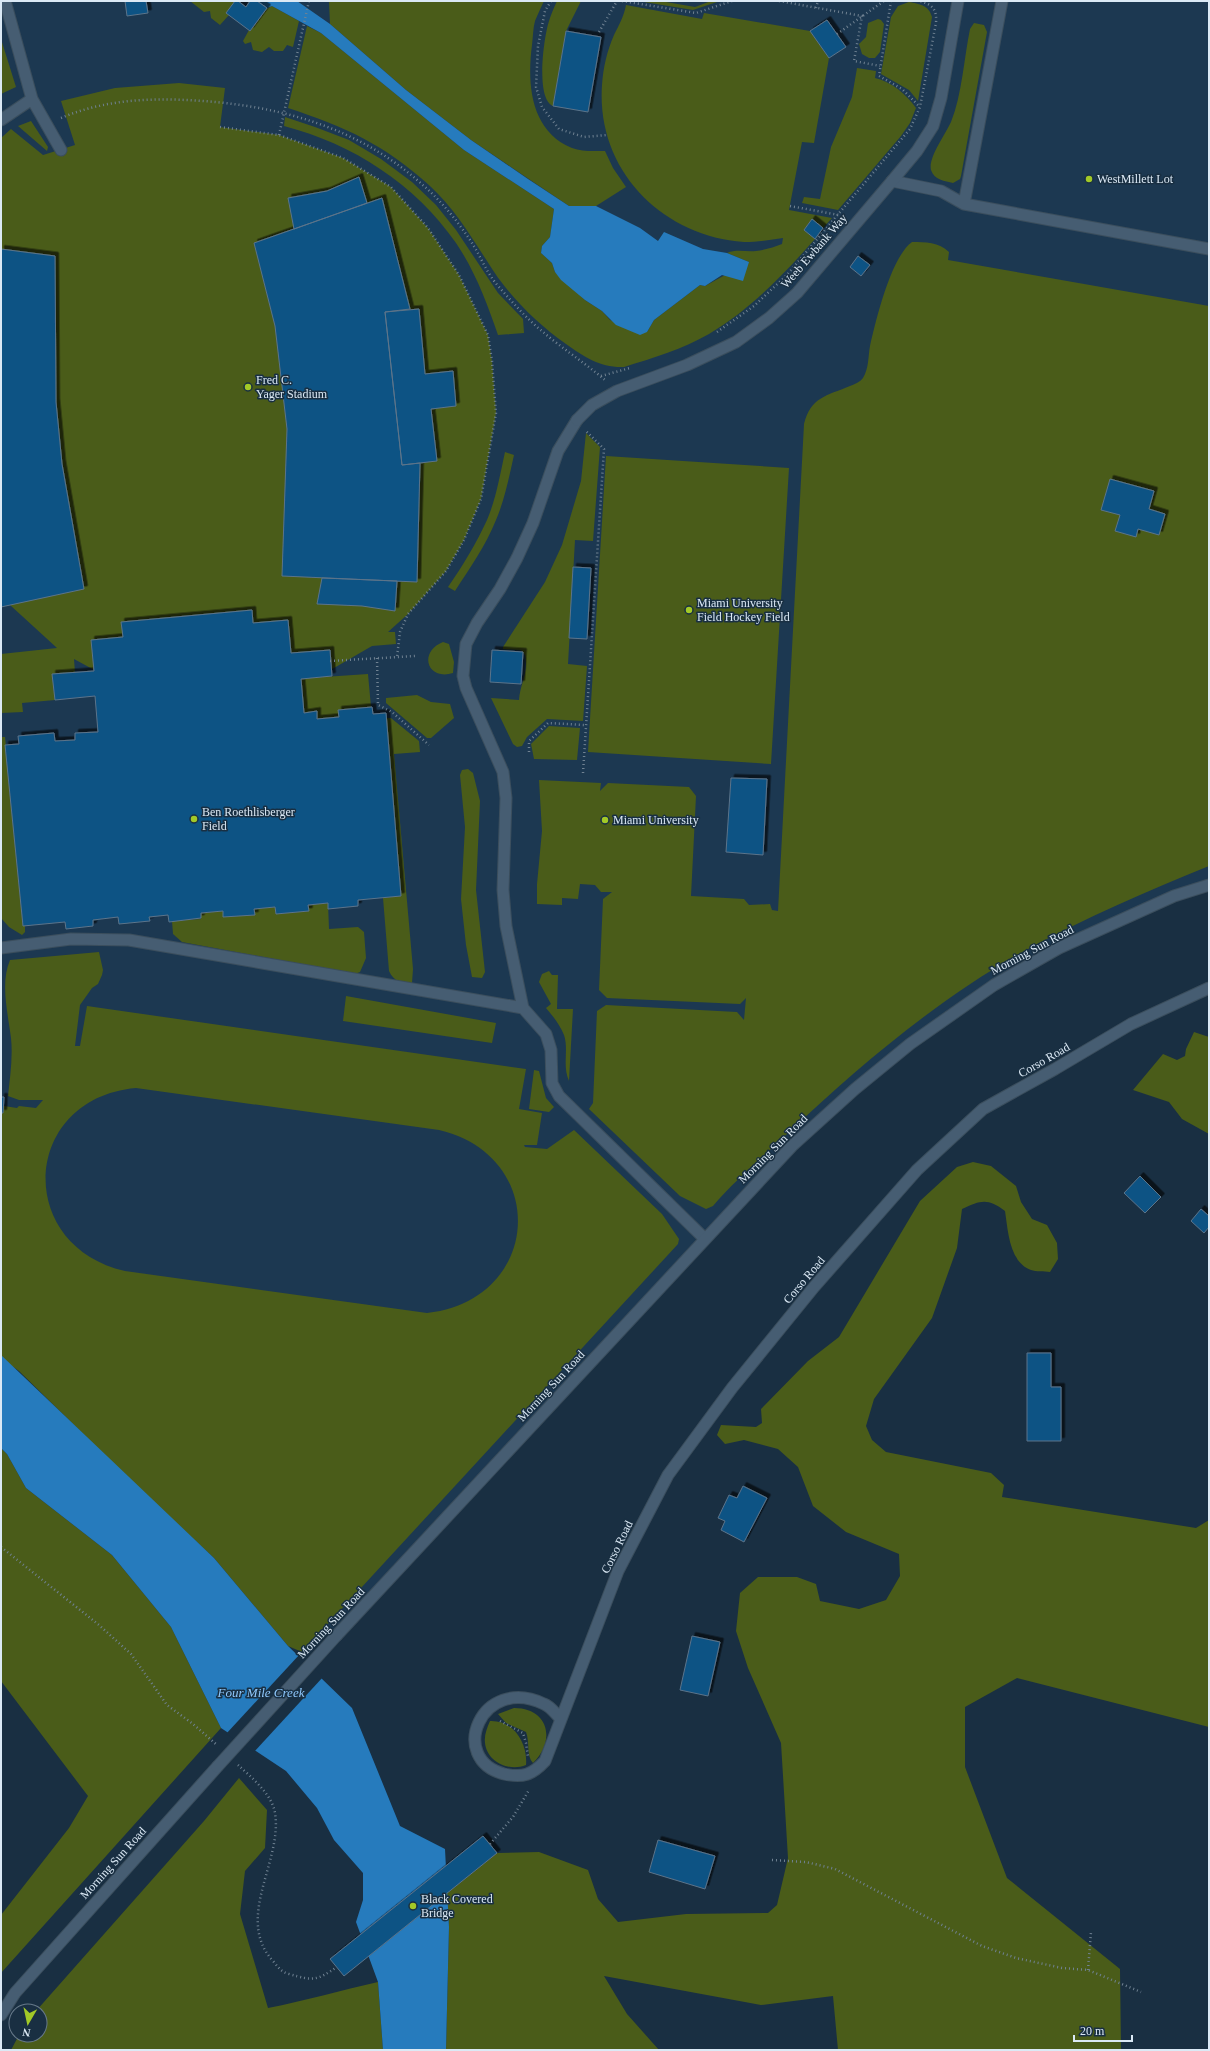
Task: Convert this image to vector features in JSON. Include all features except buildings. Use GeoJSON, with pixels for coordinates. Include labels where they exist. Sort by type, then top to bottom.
{"type":"FeatureCollection","features":[{"type":"Feature","properties":{"kind":"street"},"geometry":{"type":"LineString","coordinates":[[5,1],[32,99],[61,150]]}},
{"type":"Feature","properties":{"kind":"street","name":"Weeb Ewbank Way"},"geometry":{"type":"LineString","coordinates":[[523,1008],[514,971],[503,890],[506,798],[503,772],[466,688],[463,676],[466,644],[477,623],[500,589],[517,558],[534,523],[558,450],[577,420],[592,405],[617,391],[688,364],[736,342],[769,318],[797,293],[917,151],[933,126],[942,98],[958,1]]}},
{"type":"Feature","properties":{"kind":"street"},"geometry":{"type":"LineString","coordinates":[[964,204],[1002,1]]}},
{"type":"Feature","properties":{"kind":"street"},"geometry":{"type":"LineString","coordinates":[[1,120],[32,99]]}},
{"type":"Feature","properties":{"kind":"street"},"geometry":{"type":"LineString","coordinates":[[892,181],[942,191],[964,204],[1209,249]]}},
{"type":"Feature","properties":{"kind":"street","name":"Morning Sun Road"},"geometry":{"type":"LineString","coordinates":[[1,2015],[15,1992],[337,1635],[792,1146],[855,1089],[916,1039],[994,985],[1059,948],[1174,896],[1209,885]]}},
{"type":"Feature","properties":{"kind":"street"},"geometry":{"type":"LineString","coordinates":[[1,948],[71,939],[129,940],[523,1008],[546,1034],[551,1050],[552,1083],[559,1096],[705,1240]]}},
{"type":"Feature","properties":{"kind":"street","name":"Corso Road"},"geometry":{"type":"LineString","coordinates":[[534,1772],[545,1761],[560,1718],[618,1570],[668,1475],[732,1388],[814,1287],[917,1170],[983,1109],[1131,1024],[1209,988]]}},
{"type":"Feature","properties":{"kind":"street"},"geometry":{"type":"LineString","coordinates":[[534,1772],[515,1776],[495,1771],[480,1759],[474,1740],[478,1722],[488,1707],[507,1698],[525,1698],[545,1704],[560,1718]]}},
{"type":"Feature","properties":{"kind":"path"},"geometry":{"type":"LineString","coordinates":[[279,135],[309,1]]}},
{"type":"Feature","properties":{"kind":"path"},"geometry":{"type":"LineString","coordinates":[[551,1],[546,11],[538,46],[536,87],[542,107],[559,129],[584,137],[607,135]]}},
{"type":"Feature","properties":{"kind":"path"},"geometry":{"type":"LineString","coordinates":[[599,32],[617,1]]}},
{"type":"Feature","properties":{"kind":"path"},"geometry":{"type":"LineString","coordinates":[[622,1],[696,13],[732,1]]}},
{"type":"Feature","properties":{"kind":"path"},"geometry":{"type":"LineString","coordinates":[[779,1],[862,16]]}},
{"type":"Feature","properties":{"kind":"path"},"geometry":{"type":"LineString","coordinates":[[816,8],[818,1]]}},
{"type":"Feature","properties":{"kind":"path"},"geometry":{"type":"LineString","coordinates":[[837,34],[884,1]]}},
{"type":"Feature","properties":{"kind":"path"},"geometry":{"type":"LineString","coordinates":[[891,1],[879,76],[902,89],[920,107]]}},
{"type":"Feature","properties":{"kind":"path"},"geometry":{"type":"LineString","coordinates":[[712,335],[754,306],[773,289],[839,215],[910,129],[920,107],[936,16],[935,10],[931,5],[919,1]]}},
{"type":"Feature","properties":{"kind":"path"},"geometry":{"type":"LineString","coordinates":[[862,16],[854,61],[880,66]]}},
{"type":"Feature","properties":{"kind":"path"},"geometry":{"type":"LineString","coordinates":[[47,124],[66,116],[119,101],[155,99],[224,102],[284,112],[319,123],[356,140],[397,164],[426,187],[453,217],[472,243],[498,286],[519,309],[543,332],[585,362],[617,391]]}},
{"type":"Feature","properties":{"kind":"path"},"geometry":{"type":"LineString","coordinates":[[220,127],[279,135],[343,158],[391,187],[428,228],[459,275],[488,335],[492,361],[496,413],[481,499],[464,540],[446,571],[408,614],[400,632],[397,657]]}},
{"type":"Feature","properties":{"kind":"path"},"geometry":{"type":"LineString","coordinates":[[790,206],[860,218]]}},
{"type":"Feature","properties":{"kind":"path"},"geometry":{"type":"LineString","coordinates":[[601,376],[635,367]]}},
{"type":"Feature","properties":{"kind":"path"},"geometry":{"type":"LineString","coordinates":[[577,420],[604,449],[583,773]]}},
{"type":"Feature","properties":{"kind":"path"},"geometry":{"type":"LineString","coordinates":[[330,660],[415,656]]}},
{"type":"Feature","properties":{"kind":"path"},"geometry":{"type":"LineString","coordinates":[[377,658],[378,705],[392,712],[429,745]]}},
{"type":"Feature","properties":{"kind":"path"},"geometry":{"type":"LineString","coordinates":[[529,752],[528,745],[531,738],[548,722],[586,726]]}},
{"type":"Feature","properties":{"kind":"path"},"geometry":{"type":"LineString","coordinates":[[1,1547],[99,1625],[131,1654],[167,1705],[211,1739]]}},
{"type":"Feature","properties":{"kind":"path"},"geometry":{"type":"LineString","coordinates":[[488,1707],[497,1720],[519,1730],[523,1734],[526,1743],[528,1764],[534,1772],[528,1792],[513,1817],[490,1844]]}},
{"type":"Feature","properties":{"kind":"path"},"geometry":{"type":"LineString","coordinates":[[244,1771],[266,1794],[274,1810],[277,1830],[258,1910],[259,1932],[266,1953],[282,1972],[303,1978],[316,1980],[337,1967]]}},
{"type":"Feature","properties":{"kind":"path"},"geometry":{"type":"LineString","coordinates":[[772,1860],[806,1862],[835,1869],[982,1946],[1016,1958],[1062,1968],[1088,1970],[1141,1992]]}},
{"type":"Feature","properties":{"kind":"path"},"geometry":{"type":"LineString","coordinates":[[1088,1970],[1091,1932]]}},
{"type":"Feature","properties":{"kind":"shaded area","name":"Miami University"},"geometry":{"type":"Polygon","coordinates":[[[1,1],[1209,1],[1209,885],[1059,948],[910,1044],[792,1146],[337,1635],[1,1270],[1,1]]]}},
{"type":"Feature","properties":{"kind":"green space"},"geometry":{"type":"Polygon","coordinates":[[[190,1],[235,1],[226,13],[229,15],[220,25],[211,18],[210,11],[204,12],[190,1]]]}},
{"type":"Feature","properties":{"kind":"green space"},"geometry":{"type":"Polygon","coordinates":[[[325,1],[544,1],[534,24],[530,75],[534,104],[540,118],[547,130],[558,140],[572,148],[584,151],[605,151],[613,168],[626,187],[596,206],[569,206],[471,140],[406,90],[330,24],[329,2],[325,1]]]}},
{"type":"Feature","properties":{"kind":"green space"},"geometry":{"type":"Polygon","coordinates":[[[557,1],[581,1],[566,31],[553,106],[547,101],[544,92],[542,66],[547,29],[557,1]]]}},
{"type":"Feature","properties":{"kind":"green space"},"geometry":{"type":"Polygon","coordinates":[[[638,1],[660,1],[695,7],[711,1],[720,1],[693,10],[638,1]]]}},
{"type":"Feature","properties":{"kind":"green space"},"geometry":{"type":"Polygon","coordinates":[[[909,2],[920,4],[929,10],[932,17],[918,101],[909,90],[881,74],[891,17],[898,6],[909,2]]]}},
{"type":"Feature","properties":{"kind":"green space"},"geometry":{"type":"Polygon","coordinates":[[[626,5],[702,19],[704,13],[810,31],[829,58],[814,143],[802,142],[789,210],[832,218],[823,228],[812,219],[804,230],[815,239],[766,291],[739,314],[709,334],[689,344],[668,353],[624,367],[616,367],[600,364],[573,349],[543,326],[522,307],[503,285],[447,203],[430,186],[397,159],[381,148],[347,130],[288,108],[307,26],[321,33],[464,150],[554,209],[550,237],[542,246],[541,253],[552,263],[555,272],[585,300],[602,311],[610,320],[647,332],[654,320],[700,285],[705,286],[749,262],[727,253],[734,251],[756,251],[766,249],[782,244],[783,238],[744,242],[714,237],[686,227],[661,212],[640,193],[623,170],[610,145],[603,116],[602,85],[607,53],[623,17],[626,5]]]}},
{"type":"Feature","properties":{"kind":"green space"},"geometry":{"type":"Polygon","coordinates":[[[272,6],[299,21],[293,47],[287,45],[283,51],[274,51],[269,47],[262,52],[253,50],[251,42],[245,44],[243,41],[249,30],[250,31],[267,8],[272,6]]]}},
{"type":"Feature","properties":{"kind":"green space"},"geometry":{"type":"Polygon","coordinates":[[[878,19],[884,24],[880,52],[875,58],[869,58],[862,54],[859,44],[866,37],[868,23],[878,19]]]}},
{"type":"Feature","properties":{"kind":"green space"},"geometry":{"type":"Polygon","coordinates":[[[974,23],[984,25],[987,32],[961,176],[960,179],[953,183],[937,178],[932,173],[931,165],[934,153],[951,122],[955,111],[970,29],[974,23]]]}},
{"type":"Feature","properties":{"kind":"green space"},"geometry":{"type":"Polygon","coordinates":[[[1,39],[16,87],[1,94],[1,39]]]}},
{"type":"Feature","properties":{"kind":"green space"},"geometry":{"type":"Polygon","coordinates":[[[857,68],[876,71],[875,78],[887,82],[908,98],[916,108],[910,123],[901,136],[838,210],[802,203],[804,197],[820,199],[831,147],[852,97],[857,68]]]}},
{"type":"Feature","properties":{"kind":"green space","name":"Fred C. Yager Stadium"},"geometry":{"type":"Polygon","coordinates":[[[179,83],[225,88],[220,127],[279,135],[343,158],[391,187],[428,228],[459,275],[488,335],[492,361],[496,413],[481,499],[464,540],[446,571],[408,614],[388,632],[395,632],[396,644],[372,646],[334,668],[309,678],[368,674],[371,707],[339,710],[339,717],[317,719],[317,711],[304,713],[301,681],[288,686],[109,678],[74,659],[75,673],[52,674],[55,700],[22,703],[23,712],[1,713],[1,654],[57,648],[10,605],[1,607],[1,138],[11,129],[43,155],[75,145],[61,101],[115,88],[179,83]]]}},
{"type":"Feature","properties":{"kind":"green space"},"geometry":{"type":"Polygon","coordinates":[[[285,117],[349,140],[381,159],[412,182],[436,205],[456,230],[498,293],[523,319],[524,333],[498,335],[480,288],[463,254],[440,222],[422,202],[402,185],[358,155],[310,134],[284,126],[285,117]]]}},
{"type":"Feature","properties":{"kind":"green space"},"geometry":{"type":"Polygon","coordinates":[[[31,121],[48,147],[47,151],[18,126],[31,121]]]}},
{"type":"Feature","properties":{"kind":"green space"},"geometry":{"type":"Polygon","coordinates":[[[912,242],[936,244],[941,246],[949,252],[948,260],[1209,306],[1209,866],[1139,895],[1071,927],[993,969],[962,990],[901,1034],[871,1058],[749,1169],[713,1206],[706,1209],[680,1196],[589,1109],[593,1103],[597,1011],[606,1005],[737,1012],[744,1020],[746,998],[740,1004],[607,998],[599,990],[603,899],[612,892],[601,892],[595,885],[580,884],[578,899],[562,898],[562,905],[537,904],[537,884],[542,831],[539,780],[601,783],[600,791],[608,783],[689,787],[696,796],[691,896],[744,899],[749,905],[770,904],[772,910],[778,911],[804,424],[807,415],[815,403],[827,395],[857,383],[863,378],[885,290],[897,261],[904,250],[912,242]]]}},
{"type":"Feature","properties":{"kind":"green space"},"geometry":{"type":"Polygon","coordinates":[[[586,433],[600,447],[593,541],[575,540],[568,664],[587,666],[583,721],[547,719],[527,737],[522,746],[517,747],[513,744],[491,698],[519,700],[526,667],[525,655],[521,650],[503,649],[503,647],[545,582],[562,545],[581,481],[586,433]]]}},
{"type":"Feature","properties":{"kind":"green space"},"geometry":{"type":"Polygon","coordinates":[[[505,452],[514,455],[502,504],[483,547],[455,591],[448,587],[469,554],[487,520],[495,495],[505,452]]]}},
{"type":"Feature","properties":{"kind":"green space","name":"Miami University Field Hockey Field"},"geometry":{"type":"Polygon","coordinates":[[[606,456],[789,468],[771,764],[588,752],[606,456]]]}},
{"type":"Feature","properties":{"kind":"green space"},"geometry":{"type":"Polygon","coordinates":[[[443,642],[449,644],[454,662],[453,673],[437,673],[429,664],[428,658],[430,652],[443,642]]]}},
{"type":"Feature","properties":{"kind":"green space"},"geometry":{"type":"Polygon","coordinates":[[[417,695],[431,702],[450,704],[454,718],[431,738],[427,738],[386,703],[386,698],[417,695]]]}},
{"type":"Feature","properties":{"kind":"green space"},"geometry":{"type":"Polygon","coordinates":[[[386,718],[391,718],[419,741],[420,752],[394,754],[413,969],[412,983],[405,983],[396,980],[389,971],[383,898],[401,896],[386,718]]]}},
{"type":"Feature","properties":{"kind":"green space"},"geometry":{"type":"Polygon","coordinates":[[[549,726],[580,728],[577,760],[534,759],[531,744],[549,726]]]}},
{"type":"Feature","properties":{"kind":"green space"},"geometry":{"type":"Polygon","coordinates":[[[1,737],[5,737],[25,926],[25,932],[22,935],[9,927],[1,918],[1,737]]]}},
{"type":"Feature","properties":{"kind":"green space"},"geometry":{"type":"Polygon","coordinates":[[[468,769],[473,773],[480,801],[476,890],[485,972],[482,978],[472,977],[466,945],[461,899],[465,827],[460,775],[462,770],[468,769]]]}},
{"type":"Feature","properties":{"kind":"green space"},"geometry":{"type":"Polygon","coordinates":[[[328,903],[329,929],[358,927],[364,932],[366,958],[360,972],[355,974],[182,942],[173,934],[172,921],[201,919],[201,913],[223,911],[223,917],[255,915],[254,909],[275,907],[276,914],[309,911],[308,905],[328,903]]]}},
{"type":"Feature","properties":{"kind":"green space"},"geometry":{"type":"Polygon","coordinates":[[[99,952],[103,970],[102,975],[98,984],[92,988],[80,1005],[75,1046],[80,1046],[87,1006],[526,1069],[519,1109],[542,1113],[537,1145],[524,1145],[525,1147],[547,1149],[574,1130],[662,1214],[679,1239],[678,1244],[302,1652],[288,1646],[214,1558],[122,1472],[19,1371],[1,1358],[1,1113],[3,1113],[4,1106],[36,1108],[43,1100],[19,1100],[8,1096],[12,1045],[5,988],[7,969],[10,960],[99,952]],[[136,1088],[98,1098],[70,1117],[53,1143],[46,1174],[49,1204],[63,1233],[89,1256],[125,1271],[427,1313],[465,1302],[493,1283],[511,1256],[518,1226],[514,1196],[500,1168],[475,1145],[439,1130],[136,1088]]]}},
{"type":"Feature","properties":{"kind":"green space"},"geometry":{"type":"Polygon","coordinates":[[[549,971],[552,975],[558,975],[557,1009],[573,1009],[569,1081],[566,1069],[566,1046],[564,1035],[546,1008],[551,1004],[539,982],[542,974],[549,971]]]}},
{"type":"Feature","properties":{"kind":"green space"},"geometry":{"type":"Polygon","coordinates":[[[346,996],[496,1023],[492,1043],[343,1021],[346,996]]]}},
{"type":"Feature","properties":{"kind":"green space"},"geometry":{"type":"Polygon","coordinates":[[[1194,1032],[1209,1037],[1209,1134],[1182,1119],[1169,1102],[1133,1090],[1163,1054],[1177,1060],[1185,1056],[1186,1049],[1194,1032]]]}},
{"type":"Feature","properties":{"kind":"green space"},"geometry":{"type":"Polygon","coordinates":[[[534,1070],[539,1071],[546,1098],[554,1107],[549,1112],[529,1109],[534,1070]]]}},
{"type":"Feature","properties":{"kind":"green space"},"geometry":{"type":"Polygon","coordinates":[[[973,1162],[991,1166],[1016,1186],[1021,1202],[1032,1219],[1047,1225],[1057,1243],[1058,1259],[1050,1272],[1031,1270],[1018,1260],[1014,1253],[1009,1236],[1005,1211],[989,1202],[979,1202],[962,1209],[957,1248],[932,1318],[874,1399],[866,1426],[872,1440],[886,1452],[991,1473],[1004,1485],[1002,1497],[1196,1528],[1209,1520],[1209,1727],[1017,1678],[965,1707],[965,1767],[1007,1878],[1120,1969],[1121,2050],[838,2050],[833,1996],[761,2005],[604,1976],[627,2014],[659,2050],[446,2050],[449,1927],[447,1893],[497,1853],[539,1852],[588,1870],[598,1899],[618,1922],[686,1914],[768,1913],[777,1905],[788,1858],[781,1743],[748,1668],[736,1631],[740,1593],[758,1577],[797,1577],[816,1584],[820,1601],[859,1609],[886,1600],[900,1576],[899,1554],[846,1532],[813,1506],[798,1467],[778,1449],[744,1440],[725,1444],[717,1435],[721,1425],[756,1427],[762,1423],[761,1409],[808,1361],[839,1337],[920,1201],[957,1167],[973,1162]]]}},
{"type":"Feature","properties":{"kind":"green space"},"geometry":{"type":"Polygon","coordinates":[[[1,1448],[7,1454],[26,1488],[112,1555],[171,1627],[221,1728],[1,1973],[1,1915],[69,1828],[88,1796],[1,1681],[1,1448]]]}},
{"type":"Feature","properties":{"kind":"green space"},"geometry":{"type":"Polygon","coordinates":[[[514,1708],[526,1709],[535,1714],[545,1727],[545,1745],[533,1763],[529,1753],[526,1732],[506,1723],[498,1714],[514,1708]]]}},
{"type":"Feature","properties":{"kind":"green space"},"geometry":{"type":"Polygon","coordinates":[[[490,1721],[506,1724],[518,1735],[525,1749],[526,1765],[519,1767],[506,1766],[494,1760],[487,1750],[485,1743],[486,1732],[490,1721]]]}},
{"type":"Feature","properties":{"kind":"green space"},"geometry":{"type":"Polygon","coordinates":[[[239,1778],[267,1810],[265,1848],[245,1871],[240,1914],[268,2008],[378,1982],[383,2050],[11,2050],[15,2043],[48,2043],[48,2003],[43,2003],[204,1821],[239,1778]]]}},
{"type":"Feature","properties":{"kind":"water"},"geometry":{"type":"Polygon","coordinates":[[[257,1],[297,1],[330,24],[406,90],[471,140],[569,206],[596,206],[640,228],[658,241],[664,232],[703,249],[727,253],[749,262],[743,281],[722,275],[705,286],[700,285],[654,320],[647,332],[640,335],[616,325],[602,311],[585,300],[561,280],[555,272],[552,263],[541,253],[542,246],[550,237],[554,209],[464,150],[321,33],[272,6],[267,8],[257,1]]]}},
{"type":"Feature","properties":{"kind":"water","name":"Four Mile Creek"},"geometry":{"type":"Polygon","coordinates":[[[1,1355],[214,1558],[288,1646],[352,1708],[400,1826],[445,1849],[449,1927],[446,2050],[383,2050],[378,1982],[356,1922],[363,1900],[363,1873],[334,1840],[317,1808],[286,1771],[221,1728],[171,1627],[112,1555],[26,1488],[7,1454],[1,1448],[1,1355]]]}},
{"type":"Feature","properties":{"kind":"pier"},"geometry":{"type":"Polygon","coordinates":[[[300,1654],[323,1677],[254,1752],[226,1734],[300,1654]]]}},
{"type":"Feature","properties":{"kind":"place","name":"WestMillett Lot"},"geometry":{"type":"Point","coordinates":[1089,179]}},
{"type":"Feature","properties":{"kind":"place","name":"Fred C. Yager Stadium"},"geometry":{"type":"Point","coordinates":[248,387]}},
{"type":"Feature","properties":{"kind":"place","name":"Miami University Field Hockey Field"},"geometry":{"type":"Point","coordinates":[689,610]}},
{"type":"Feature","properties":{"kind":"place","name":"Ben Roethlisberger Field"},"geometry":{"type":"Point","coordinates":[194,819]}},
{"type":"Feature","properties":{"kind":"place","name":"Miami University"},"geometry":{"type":"Point","coordinates":[605,820]}},
{"type":"Feature","properties":{"kind":"place","name":"Black Covered Bridge"},"geometry":{"type":"Point","coordinates":[413,1906]}}]}
